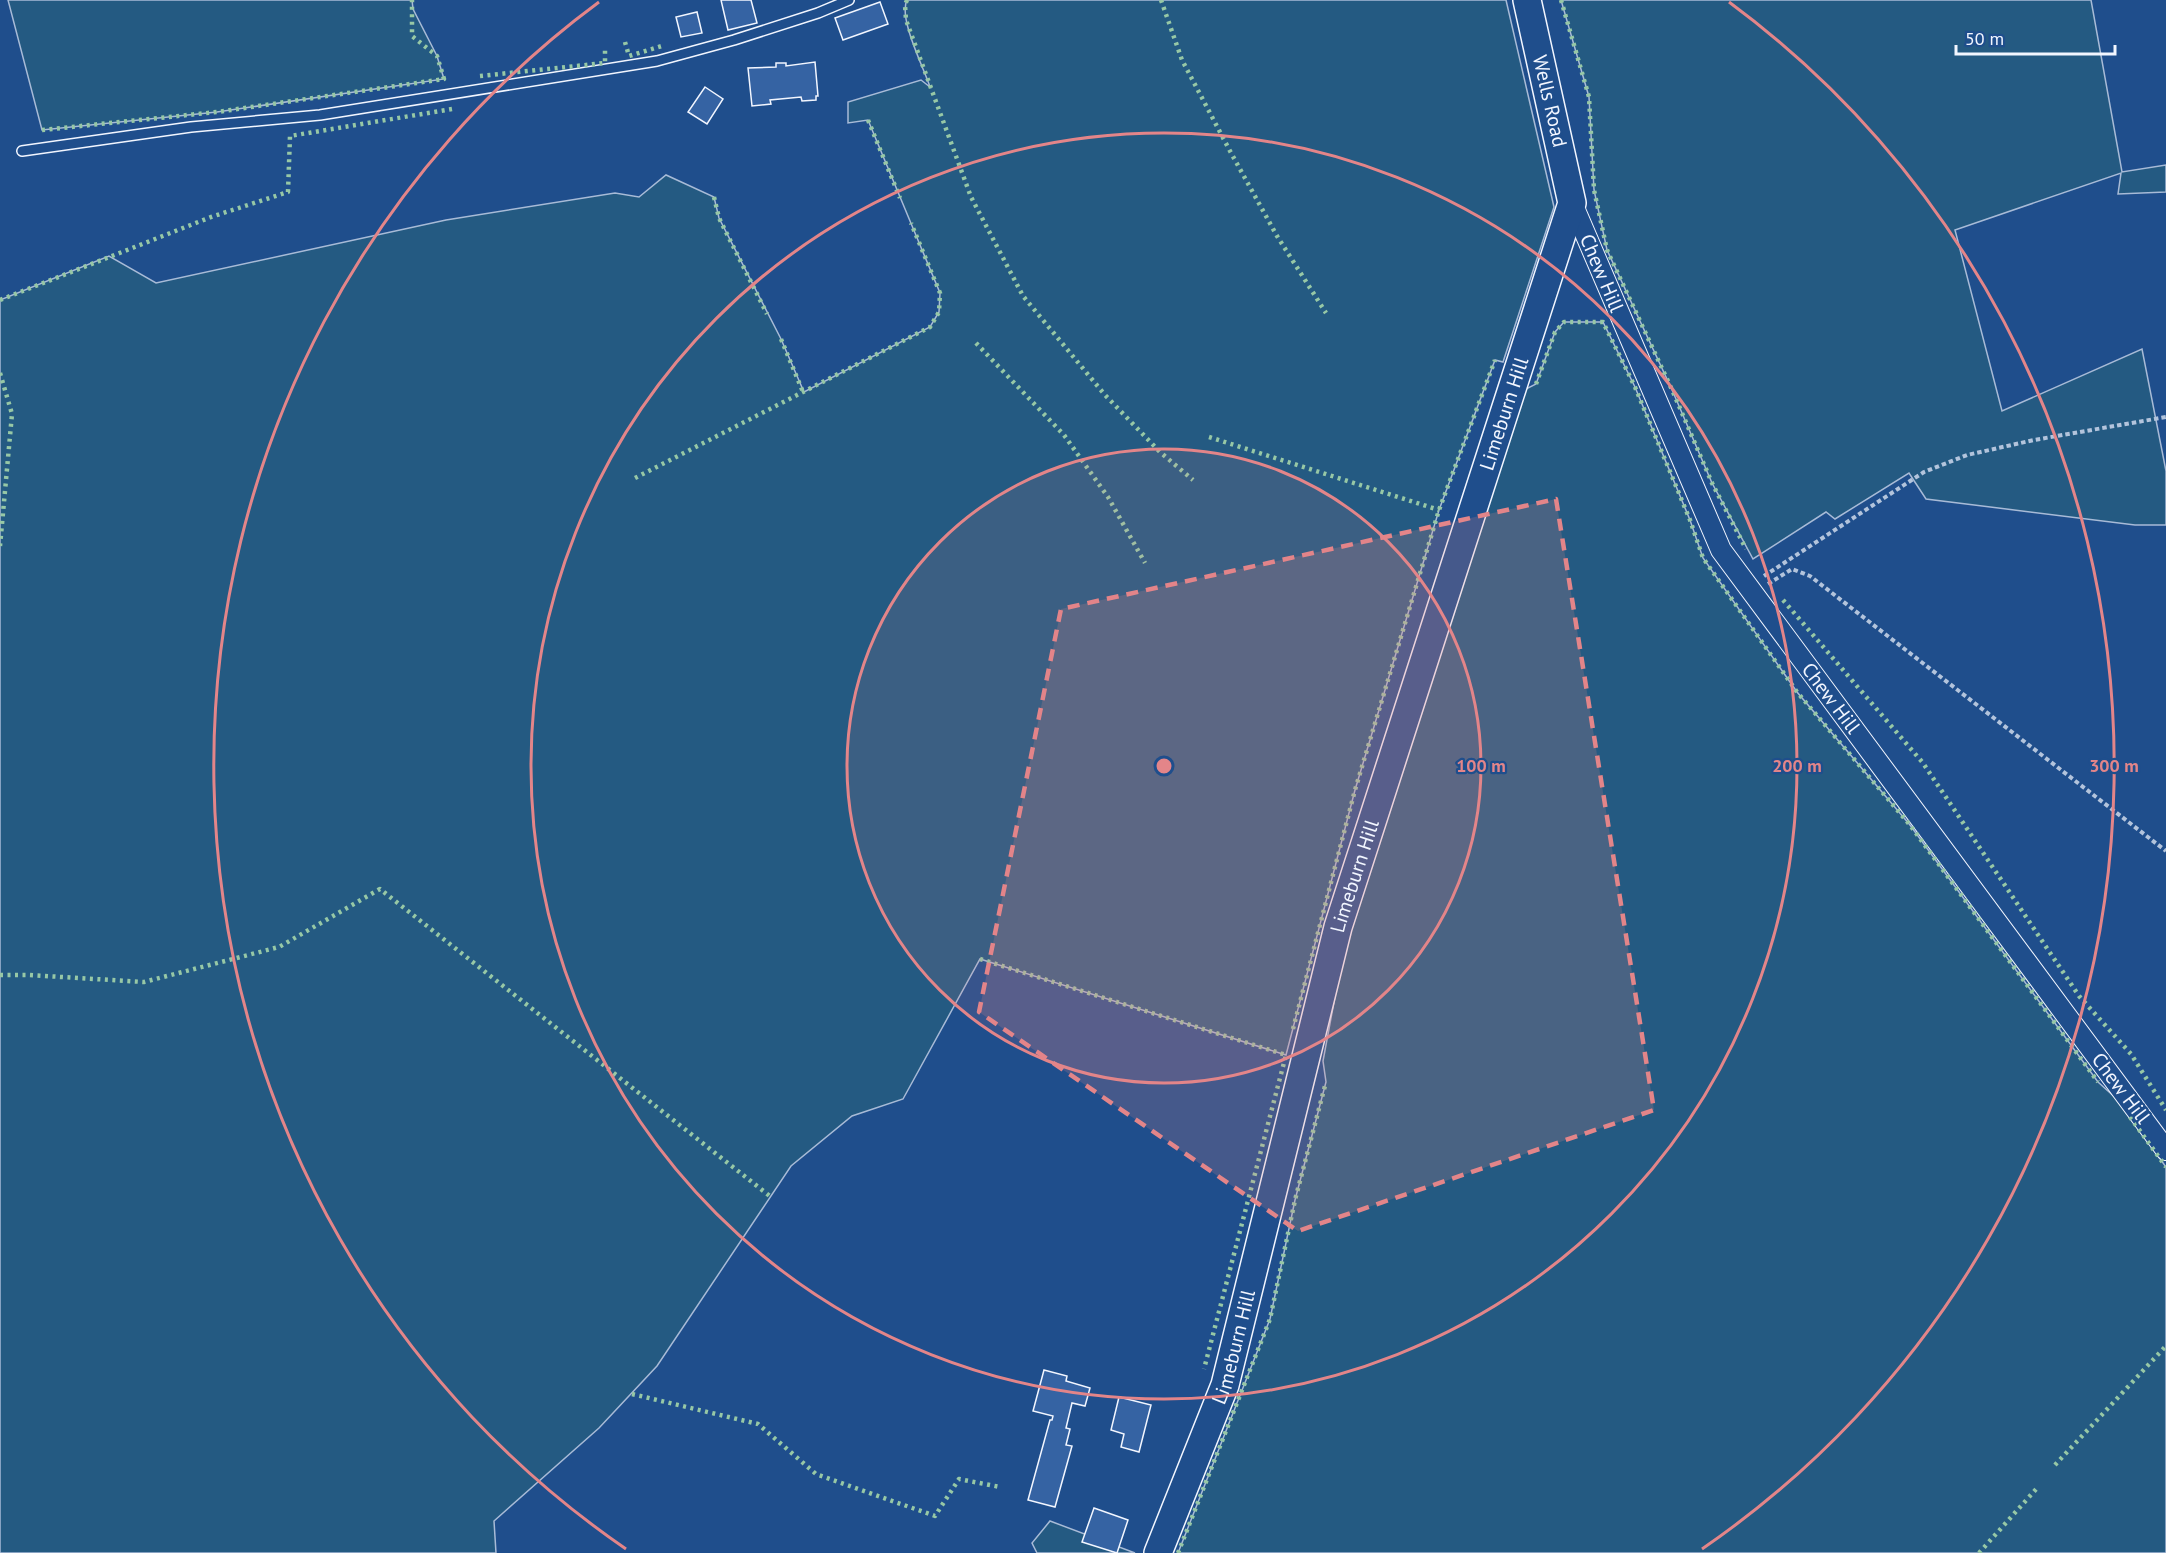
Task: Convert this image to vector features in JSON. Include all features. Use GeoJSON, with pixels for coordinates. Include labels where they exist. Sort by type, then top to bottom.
{"type":"FeatureCollection","features":[{"type":"Feature","properties":{"kind":"street","name":"Wells Road"},"geometry":{"type":"LineString","coordinates":[[1527,0],[1572,203]]}},
{"type":"Feature","properties":{"kind":"street","name":"Chew Hill"},"geometry":{"type":"LineString","coordinates":[[1572,203],[1721,549],[2166,1150]]}},
{"type":"Feature","properties":{"kind":"street","name":"Limeburn Hill"},"geometry":{"type":"LineString","coordinates":[[1158,1553],[1225,1385],[1338,927],[1572,203]]}},
{"type":"Feature","properties":{"kind":"lane"},"geometry":{"type":"LineString","coordinates":[[22,151],[191,128],[320,115],[657,61],[734,40],[818,13],[849,0]]}},
{"type":"Feature","properties":{"kind":"path"},"geometry":{"type":"LineString","coordinates":[[1751,590],[1924,472],[1967,455],[2034,440],[2166,417]]}},
{"type":"Feature","properties":{"kind":"path"},"geometry":{"type":"LineString","coordinates":[[1751,590],[1792,569],[1810,576],[2166,851]]}},
{"type":"Feature","properties":{"kind":"highlighted area"},"geometry":{"type":"Polygon","coordinates":[[[1556,499],[1654,1110],[1298,1231],[979,1012],[1061,609],[1556,499]]]}},
{"type":"Feature","properties":{"kind":"shaded area"},"geometry":{"type":"Polygon","coordinates":[[[8,0],[412,0],[413,9],[437,56],[444,79],[217,112],[42,130],[8,0]]]}},
{"type":"Feature","properties":{"kind":"shaded area"},"geometry":{"type":"Polygon","coordinates":[[[907,0],[1506,0],[1554,207],[1503,362],[1495,360],[1439,510],[1355,790],[1286,1055],[980,959],[903,1099],[852,1116],[791,1166],[657,1366],[599,1428],[494,1521],[496,1553],[0,1553],[0,300],[109,256],[156,283],[446,220],[615,193],[639,197],[666,175],[714,197],[719,218],[781,339],[804,392],[930,327],[939,312],[940,293],[868,120],[848,123],[848,102],[921,80],[930,87],[906,19],[907,0]]]}},
{"type":"Feature","properties":{"kind":"shaded area"},"geometry":{"type":"Polygon","coordinates":[[[1561,0],[2091,0],[2122,172],[2166,165],[2166,192],[2118,194],[2121,173],[1955,230],[2002,411],[2142,349],[2166,471],[2166,525],[2135,525],[1926,499],[1909,473],[1835,519],[1826,512],[1753,559],[1712,483],[1673,392],[1607,250],[1594,190],[1589,97],[1561,0]]]}},
{"type":"Feature","properties":{"kind":"shaded area"},"geometry":{"type":"Polygon","coordinates":[[[1564,322],[1603,322],[1635,387],[1690,520],[1703,558],[1797,692],[1910,825],[2098,1082],[2118,1100],[2166,1167],[2166,1553],[1178,1553],[1270,1319],[1295,1200],[1326,1082],[1323,1061],[1348,927],[1524,390],[1536,384],[1555,332],[1564,322]]]}},
{"type":"Feature","properties":{"kind":"shaded area"},"geometry":{"type":"Polygon","coordinates":[[[1050,1521],[1135,1553],[1037,1553],[1032,1543],[1050,1521]]]}},
{"type":"Feature","properties":{"kind":"building"},"geometry":{"type":"Polygon","coordinates":[[[721,0],[751,0],[757,23],[728,30],[721,0]]]}},
{"type":"Feature","properties":{"kind":"building"},"geometry":{"type":"Polygon","coordinates":[[[880,2],[888,24],[843,40],[835,18],[880,2]]]}},
{"type":"Feature","properties":{"kind":"building"},"geometry":{"type":"Polygon","coordinates":[[[697,12],[702,33],[681,37],[676,17],[697,12]]]}},
{"type":"Feature","properties":{"kind":"building"},"geometry":{"type":"Polygon","coordinates":[[[815,62],[818,96],[816,100],[802,101],[801,97],[770,100],[771,104],[752,106],[748,68],[776,67],[776,63],[786,63],[786,66],[815,62]]]}},
{"type":"Feature","properties":{"kind":"building"},"geometry":{"type":"Polygon","coordinates":[[[705,87],[723,99],[707,124],[688,112],[705,87]]]}},
{"type":"Feature","properties":{"kind":"building"},"geometry":{"type":"Polygon","coordinates":[[[1044,1370],[1067,1376],[1066,1381],[1090,1388],[1085,1406],[1072,1403],[1066,1428],[1070,1429],[1066,1445],[1072,1446],[1055,1507],[1028,1500],[1053,1416],[1033,1411],[1044,1370]]]}},
{"type":"Feature","properties":{"kind":"building"},"geometry":{"type":"Polygon","coordinates":[[[1119,1397],[1151,1405],[1139,1452],[1121,1447],[1124,1434],[1111,1430],[1119,1397]]]}},
{"type":"Feature","properties":{"kind":"building"},"geometry":{"type":"Polygon","coordinates":[[[1094,1508],[1128,1520],[1117,1553],[1082,1542],[1094,1508]]]}},
{"type":"Feature","properties":{"kind":"hedge"},"geometry":{"type":"LineString","coordinates":[[42,130],[217,112],[444,79],[437,56],[412,36],[412,0]]}},
{"type":"Feature","properties":{"kind":"hedge"},"geometry":{"type":"LineString","coordinates":[[907,0],[906,20],[971,197],[1023,296],[1105,395],[1160,452],[1193,480]]}},
{"type":"Feature","properties":{"kind":"hedge"},"geometry":{"type":"LineString","coordinates":[[1161,0],[1182,60],[1277,236],[1326,313]]}},
{"type":"Feature","properties":{"kind":"hedge"},"geometry":{"type":"LineString","coordinates":[[1561,0],[1589,97],[1594,190],[1607,250],[1673,392],[1712,483],[1746,549]]}},
{"type":"Feature","properties":{"kind":"hedge"},"geometry":{"type":"LineString","coordinates":[[625,42],[629,56],[665,45]]}},
{"type":"Feature","properties":{"kind":"hedge"},"geometry":{"type":"LineString","coordinates":[[480,76],[605,63],[605,50]]}},
{"type":"Feature","properties":{"kind":"hedge"},"geometry":{"type":"LineString","coordinates":[[0,300],[211,217],[288,192],[290,136],[452,109]]}},
{"type":"Feature","properties":{"kind":"hedge"},"geometry":{"type":"LineString","coordinates":[[868,120],[900,198]]}},
{"type":"Feature","properties":{"kind":"hedge"},"geometry":{"type":"LineString","coordinates":[[714,197],[719,218],[767,314]]}},
{"type":"Feature","properties":{"kind":"hedge"},"geometry":{"type":"LineString","coordinates":[[635,478],[930,327],[939,312],[940,293],[911,223]]}},
{"type":"Feature","properties":{"kind":"hedge"},"geometry":{"type":"LineString","coordinates":[[1536,384],[1555,332],[1564,322],[1603,322],[1635,387],[1690,520],[1703,558],[1797,692],[1910,825],[2098,1082]]}},
{"type":"Feature","properties":{"kind":"hedge"},"geometry":{"type":"LineString","coordinates":[[781,339],[803,392]]}},
{"type":"Feature","properties":{"kind":"hedge"},"geometry":{"type":"LineString","coordinates":[[976,343],[1064,435],[1108,497],[1145,563]]}},
{"type":"Feature","properties":{"kind":"hedge"},"geometry":{"type":"LineString","coordinates":[[1293,1029],[1355,790],[1439,510],[1495,360]]}},
{"type":"Feature","properties":{"kind":"hedge"},"geometry":{"type":"LineString","coordinates":[[0,373],[12,414],[0,546]]}},
{"type":"Feature","properties":{"kind":"hedge"},"geometry":{"type":"LineString","coordinates":[[1209,437],[1439,510]]}},
{"type":"Feature","properties":{"kind":"hedge"},"geometry":{"type":"LineString","coordinates":[[1783,600],[1923,763],[2079,996],[2131,1054],[2166,1110]]}},
{"type":"Feature","properties":{"kind":"hedge"},"geometry":{"type":"LineString","coordinates":[[0,975],[144,982],[279,947],[380,889],[771,1197]]}},
{"type":"Feature","properties":{"kind":"hedge"},"geometry":{"type":"LineString","coordinates":[[980,959],[1286,1055],[1204,1369]]}},
{"type":"Feature","properties":{"kind":"hedge"},"geometry":{"type":"LineString","coordinates":[[1178,1553],[1270,1319],[1295,1200],[1326,1082]]}},
{"type":"Feature","properties":{"kind":"hedge"},"geometry":{"type":"LineString","coordinates":[[2130,1117],[2166,1167]]}},
{"type":"Feature","properties":{"kind":"hedge"},"geometry":{"type":"LineString","coordinates":[[2055,1465],[2166,1346]]}},
{"type":"Feature","properties":{"kind":"hedge"},"geometry":{"type":"LineString","coordinates":[[632,1394],[758,1424],[816,1474],[935,1516],[959,1479],[1000,1487]]}},
{"type":"Feature","properties":{"kind":"hedge"},"geometry":{"type":"LineString","coordinates":[[1979,1553],[2038,1487]]}}]}
